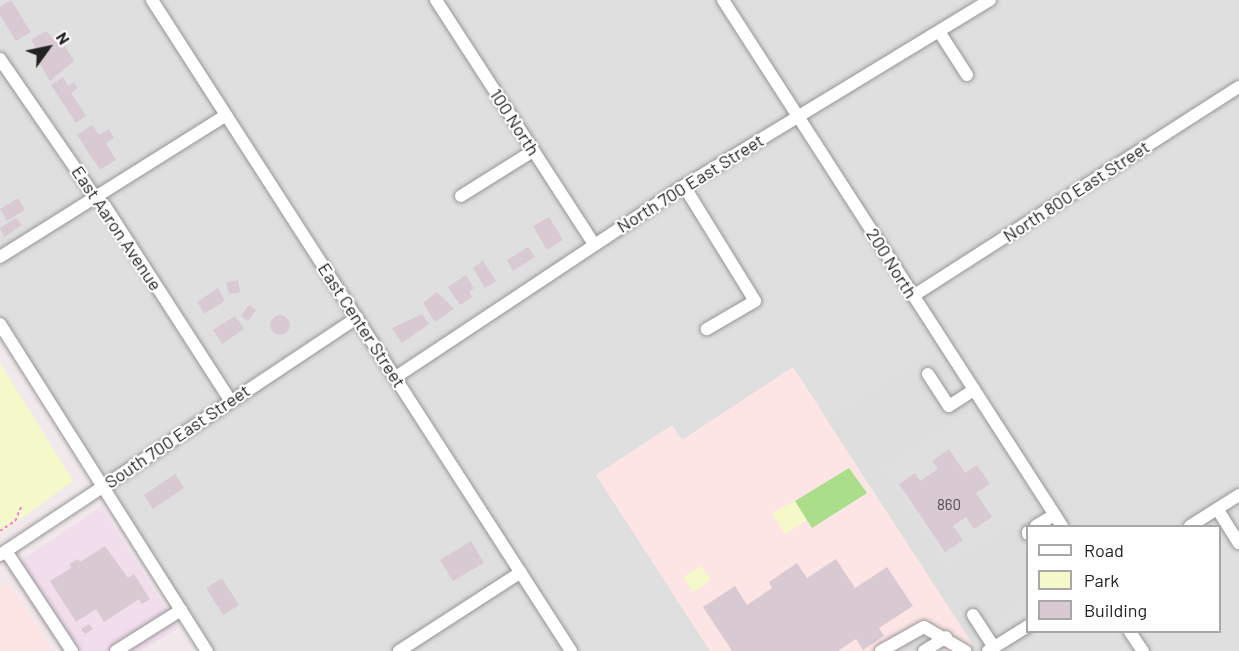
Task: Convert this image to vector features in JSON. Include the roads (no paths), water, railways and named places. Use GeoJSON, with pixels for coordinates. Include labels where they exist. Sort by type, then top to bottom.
{"type":"FeatureCollection","features":[{"type":"Feature","properties":{"kind":"street","name":"East Center Street"},"geometry":{"type":"LineString","coordinates":[[152,0],[571,651]]}},
{"type":"Feature","properties":{"kind":"street","name":"100 North"},"geometry":{"type":"LineString","coordinates":[[436,0],[594,244]]}},
{"type":"Feature","properties":{"kind":"street","name":"200 North"},"geometry":{"type":"LineString","coordinates":[[723,0],[1061,525]]}},
{"type":"Feature","properties":{"kind":"street","name":"North 700 East Street"},"geometry":{"type":"LineString","coordinates":[[396,377],[684,186],[990,0]]}},
{"type":"Feature","properties":{"kind":"street"},"geometry":{"type":"LineString","coordinates":[[939,33],[967,75]]}},
{"type":"Feature","properties":{"kind":"street","name":"East Aaron Avenue"},"geometry":{"type":"LineString","coordinates":[[0,59],[96,198],[105,206],[230,400]]}},
{"type":"Feature","properties":{"kind":"street","name":"North 800 East Street"},"geometry":{"type":"LineString","coordinates":[[913,296],[1239,87]]}},
{"type":"Feature","properties":{"kind":"street"},"geometry":{"type":"LineString","coordinates":[[0,257],[226,115]]}},
{"type":"Feature","properties":{"kind":"street"},"geometry":{"type":"LineString","coordinates":[[461,196],[533,151]]}},
{"type":"Feature","properties":{"kind":"street"},"geometry":{"type":"LineString","coordinates":[[684,186],[755,301],[707,330]]}},
{"type":"Feature","properties":{"kind":"street","name":"South 700 East Street"},"geometry":{"type":"LineString","coordinates":[[3,553],[230,400],[357,318]]}},
{"type":"Feature","properties":{"kind":"street"},"geometry":{"type":"LineString","coordinates":[[0,324],[207,651]]}},
{"type":"Feature","properties":{"kind":"street"},"geometry":{"type":"LineString","coordinates":[[928,374],[949,406],[974,390]]}},
{"type":"Feature","properties":{"kind":"street"},"geometry":{"type":"LineString","coordinates":[[1193,525],[1239,495]]}},
{"type":"Feature","properties":{"kind":"street"},"geometry":{"type":"LineString","coordinates":[[1218,510],[1239,543]]}},
{"type":"Feature","properties":{"kind":"street"},"geometry":{"type":"LineString","coordinates":[[1038,525],[1054,514]]}},
{"type":"Feature","properties":{"kind":"street"},"geometry":{"type":"LineString","coordinates":[[3,553],[72,651]]}},
{"type":"Feature","properties":{"kind":"street"},"geometry":{"type":"LineString","coordinates":[[399,651],[521,572]]}},
{"type":"Feature","properties":{"kind":"street"},"geometry":{"type":"LineString","coordinates":[[116,651],[181,610]]}},
{"type":"Feature","properties":{"kind":"street"},"geometry":{"type":"LineString","coordinates":[[973,615],[991,649],[1026,627]]}},
{"type":"Feature","properties":{"kind":"street"},"geometry":{"type":"LineString","coordinates":[[881,651],[918,628],[930,629],[965,651]]}},
{"type":"Feature","properties":{"kind":"street"},"geometry":{"type":"LineString","coordinates":[[1131,633],[1143,651]]}},
{"type":"Feature","properties":{"kind":"street"},"geometry":{"type":"LineString","coordinates":[[924,651],[946,637]]}}]}
